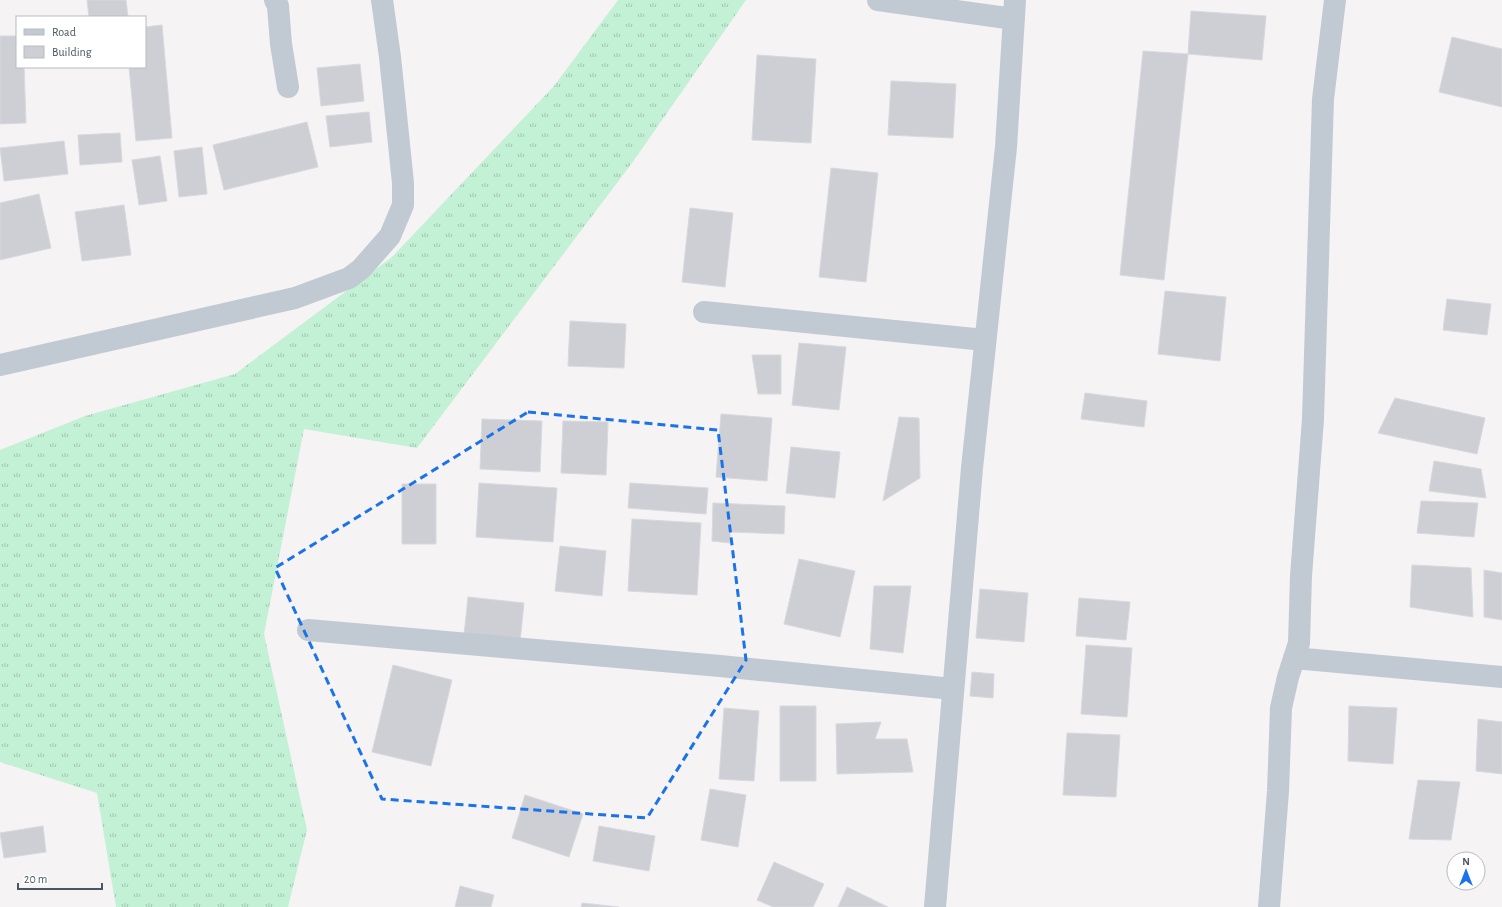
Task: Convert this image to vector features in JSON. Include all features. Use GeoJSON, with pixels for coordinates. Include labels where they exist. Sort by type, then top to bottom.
{"type":"FeatureCollection","features":[{"type":"Feature","properties":{"kind":"street"},"geometry":{"type":"LineString","coordinates":[[275,0],[278,6],[281,44],[288,88]]}},
{"type":"Feature","properties":{"kind":"street"},"geometry":{"type":"LineString","coordinates":[[0,365],[295,298],[349,278],[361,269],[390,236],[403,205],[403,183],[390,57],[382,0]]}},
{"type":"Feature","properties":{"kind":"street"},"geometry":{"type":"LineString","coordinates":[[878,0],[1015,9],[1006,148],[972,468],[952,689],[935,907]]}},
{"type":"Feature","properties":{"kind":"street"},"geometry":{"type":"LineString","coordinates":[[1269,907],[1278,791],[1281,708],[1288,677],[1299,643],[1301,576],[1313,419],[1323,99],[1335,0]]}},
{"type":"Feature","properties":{"kind":"street"},"geometry":{"type":"LineString","coordinates":[[704,312],[985,340]]}},
{"type":"Feature","properties":{"kind":"street"},"geometry":{"type":"LineString","coordinates":[[308,630],[720,666],[952,689]]}},
{"type":"Feature","properties":{"kind":"street"},"geometry":{"type":"LineString","coordinates":[[1294,658],[1502,677]]}},
{"type":"Feature","properties":{"kind":"highlighted area"},"geometry":{"type":"Polygon","coordinates":[[[528,412],[718,430],[746,660],[647,818],[382,799],[275,568],[528,412]]]}},
{"type":"Feature","properties":{"kind":"green space"},"geometry":{"type":"Polygon","coordinates":[[[618,0],[746,0],[632,163],[417,448],[304,429],[264,634],[307,830],[288,907],[116,907],[97,793],[0,762],[0,450],[85,416],[235,374],[392,257],[554,86],[618,0]]]}},
{"type":"Feature","properties":{"kind":"building"},"geometry":{"type":"Polygon","coordinates":[[[87,0],[126,0],[128,16],[89,16],[87,0]]]}},
{"type":"Feature","properties":{"kind":"building"},"geometry":{"type":"Polygon","coordinates":[[[1191,11],[1266,16],[1262,60],[1188,54],[1191,11]]]}},
{"type":"Feature","properties":{"kind":"building"},"geometry":{"type":"Polygon","coordinates":[[[162,25],[172,138],[136,141],[129,68],[146,68],[146,27],[162,25]]]}},
{"type":"Feature","properties":{"kind":"building"},"geometry":{"type":"Polygon","coordinates":[[[0,36],[16,36],[16,68],[24,68],[26,123],[0,124],[0,36]]]}},
{"type":"Feature","properties":{"kind":"building"},"geometry":{"type":"Polygon","coordinates":[[[1452,37],[1502,49],[1502,107],[1439,92],[1452,37]]]}},
{"type":"Feature","properties":{"kind":"building"},"geometry":{"type":"Polygon","coordinates":[[[1143,51],[1188,54],[1164,280],[1120,275],[1143,51]]]}},
{"type":"Feature","properties":{"kind":"building"},"geometry":{"type":"Polygon","coordinates":[[[757,55],[816,59],[811,143],[752,140],[757,55]]]}},
{"type":"Feature","properties":{"kind":"building"},"geometry":{"type":"Polygon","coordinates":[[[360,64],[364,101],[321,106],[317,68],[360,64]]]}},
{"type":"Feature","properties":{"kind":"building"},"geometry":{"type":"Polygon","coordinates":[[[891,81],[956,84],[953,138],[888,135],[891,81]]]}},
{"type":"Feature","properties":{"kind":"building"},"geometry":{"type":"Polygon","coordinates":[[[369,112],[372,142],[330,147],[326,116],[369,112]]]}},
{"type":"Feature","properties":{"kind":"building"},"geometry":{"type":"Polygon","coordinates":[[[307,122],[318,167],[224,190],[213,145],[307,122]]]}},
{"type":"Feature","properties":{"kind":"building"},"geometry":{"type":"Polygon","coordinates":[[[120,133],[122,162],[80,165],[78,135],[120,133]]]}},
{"type":"Feature","properties":{"kind":"building"},"geometry":{"type":"Polygon","coordinates":[[[64,141],[68,174],[4,181],[0,148],[64,141]]]}},
{"type":"Feature","properties":{"kind":"building"},"geometry":{"type":"Polygon","coordinates":[[[202,147],[207,194],[179,197],[174,151],[202,147]]]}},
{"type":"Feature","properties":{"kind":"building"},"geometry":{"type":"Polygon","coordinates":[[[160,156],[167,201],[139,205],[132,160],[160,156]]]}},
{"type":"Feature","properties":{"kind":"building"},"geometry":{"type":"Polygon","coordinates":[[[831,168],[878,173],[866,282],[819,277],[831,168]]]}},
{"type":"Feature","properties":{"kind":"building"},"geometry":{"type":"Polygon","coordinates":[[[39,194],[51,248],[0,260],[0,203],[39,194]]]}},
{"type":"Feature","properties":{"kind":"building"},"geometry":{"type":"Polygon","coordinates":[[[124,205],[131,255],[82,261],[75,212],[124,205]]]}},
{"type":"Feature","properties":{"kind":"building"},"geometry":{"type":"Polygon","coordinates":[[[690,208],[733,213],[725,287],[682,282],[690,208]]]}},
{"type":"Feature","properties":{"kind":"building"},"geometry":{"type":"Polygon","coordinates":[[[1165,291],[1226,297],[1220,361],[1158,354],[1165,291]]]}},
{"type":"Feature","properties":{"kind":"building"},"geometry":{"type":"Polygon","coordinates":[[[1447,299],[1491,304],[1487,335],[1443,330],[1447,299]]]}},
{"type":"Feature","properties":{"kind":"building"},"geometry":{"type":"Polygon","coordinates":[[[570,321],[626,324],[624,368],[568,366],[570,321]]]}},
{"type":"Feature","properties":{"kind":"building"},"geometry":{"type":"Polygon","coordinates":[[[799,343],[846,347],[839,410],[792,405],[799,343]]]}},
{"type":"Feature","properties":{"kind":"building"},"geometry":{"type":"Polygon","coordinates":[[[752,355],[781,355],[781,394],[758,394],[752,355]]]}},
{"type":"Feature","properties":{"kind":"building"},"geometry":{"type":"Polygon","coordinates":[[[1085,393],[1147,401],[1144,427],[1081,419],[1085,393]]]}},
{"type":"Feature","properties":{"kind":"building"},"geometry":{"type":"Polygon","coordinates":[[[1395,398],[1485,418],[1477,454],[1378,433],[1395,398]]]}},
{"type":"Feature","properties":{"kind":"building"},"geometry":{"type":"Polygon","coordinates":[[[721,414],[772,418],[767,481],[716,477],[721,414]]]}},
{"type":"Feature","properties":{"kind":"building"},"geometry":{"type":"Polygon","coordinates":[[[899,417],[919,418],[920,478],[883,501],[899,417]]]}},
{"type":"Feature","properties":{"kind":"building"},"geometry":{"type":"Polygon","coordinates":[[[482,419],[542,421],[540,472],[480,469],[482,419]]]}},
{"type":"Feature","properties":{"kind":"building"},"geometry":{"type":"Polygon","coordinates":[[[563,421],[608,422],[606,475],[561,473],[563,421]]]}},
{"type":"Feature","properties":{"kind":"building"},"geometry":{"type":"Polygon","coordinates":[[[791,447],[840,452],[835,498],[786,493],[791,447]]]}},
{"type":"Feature","properties":{"kind":"building"},"geometry":{"type":"Polygon","coordinates":[[[1434,461],[1481,469],[1486,498],[1429,491],[1434,461]]]}},
{"type":"Feature","properties":{"kind":"building"},"geometry":{"type":"Polygon","coordinates":[[[479,483],[557,488],[553,542],[476,537],[479,483]]]}},
{"type":"Feature","properties":{"kind":"building"},"geometry":{"type":"Polygon","coordinates":[[[630,483],[708,488],[706,514],[628,508],[630,483]]]}},
{"type":"Feature","properties":{"kind":"building"},"geometry":{"type":"Polygon","coordinates":[[[402,484],[436,484],[436,544],[402,544],[402,484]]]}},
{"type":"Feature","properties":{"kind":"building"},"geometry":{"type":"Polygon","coordinates":[[[1421,501],[1478,503],[1474,537],[1417,533],[1421,501]]]}},
{"type":"Feature","properties":{"kind":"building"},"geometry":{"type":"Polygon","coordinates":[[[713,503],[785,506],[784,534],[730,532],[730,543],[712,541],[713,503]]]}},
{"type":"Feature","properties":{"kind":"building"},"geometry":{"type":"Polygon","coordinates":[[[632,519],[701,523],[697,595],[628,591],[632,519]]]}},
{"type":"Feature","properties":{"kind":"building"},"geometry":{"type":"Polygon","coordinates":[[[560,546],[606,551],[602,596],[555,591],[560,546]]]}},
{"type":"Feature","properties":{"kind":"building"},"geometry":{"type":"Polygon","coordinates":[[[799,559],[855,571],[840,637],[784,624],[799,559]]]}},
{"type":"Feature","properties":{"kind":"building"},"geometry":{"type":"Polygon","coordinates":[[[1412,565],[1471,568],[1473,617],[1410,607],[1412,565]]]}},
{"type":"Feature","properties":{"kind":"building"},"geometry":{"type":"Polygon","coordinates":[[[1484,570],[1502,573],[1502,620],[1484,617],[1484,570]]]}},
{"type":"Feature","properties":{"kind":"building"},"geometry":{"type":"Polygon","coordinates":[[[874,586],[911,586],[903,653],[870,649],[874,586]]]}},
{"type":"Feature","properties":{"kind":"building"},"geometry":{"type":"Polygon","coordinates":[[[980,589],[1028,593],[1024,642],[976,638],[980,589]]]}},
{"type":"Feature","properties":{"kind":"building"},"geometry":{"type":"Polygon","coordinates":[[[468,597],[524,603],[520,642],[464,635],[468,597]]]}},
{"type":"Feature","properties":{"kind":"building"},"geometry":{"type":"Polygon","coordinates":[[[1079,598],[1130,602],[1126,640],[1076,636],[1079,598]]]}},
{"type":"Feature","properties":{"kind":"building"},"geometry":{"type":"Polygon","coordinates":[[[1086,645],[1132,648],[1127,717],[1081,714],[1086,645]]]}},
{"type":"Feature","properties":{"kind":"building"},"geometry":{"type":"Polygon","coordinates":[[[393,665],[452,680],[431,766],[372,752],[393,665]]]}},
{"type":"Feature","properties":{"kind":"building"},"geometry":{"type":"Polygon","coordinates":[[[972,672],[994,674],[993,698],[970,696],[972,672]]]}},
{"type":"Feature","properties":{"kind":"building"},"geometry":{"type":"Polygon","coordinates":[[[780,706],[816,706],[816,781],[780,781],[780,706]]]}},
{"type":"Feature","properties":{"kind":"building"},"geometry":{"type":"Polygon","coordinates":[[[1349,706],[1397,708],[1393,764],[1348,761],[1349,706]]]}},
{"type":"Feature","properties":{"kind":"building"},"geometry":{"type":"Polygon","coordinates":[[[724,708],[759,711],[754,781],[719,779],[724,708]]]}},
{"type":"Feature","properties":{"kind":"building"},"geometry":{"type":"Polygon","coordinates":[[[1478,719],[1502,722],[1502,774],[1476,771],[1478,719]]]}},
{"type":"Feature","properties":{"kind":"building"},"geometry":{"type":"Polygon","coordinates":[[[881,722],[875,739],[907,739],[913,772],[837,774],[836,724],[881,722]]]}},
{"type":"Feature","properties":{"kind":"building"},"geometry":{"type":"Polygon","coordinates":[[[1067,733],[1120,735],[1116,797],[1063,795],[1067,733]]]}},
{"type":"Feature","properties":{"kind":"building"},"geometry":{"type":"Polygon","coordinates":[[[1418,780],[1460,782],[1451,840],[1409,839],[1418,780]]]}},
{"type":"Feature","properties":{"kind":"building"},"geometry":{"type":"Polygon","coordinates":[[[710,789],[746,795],[738,847],[701,840],[710,789]]]}},
{"type":"Feature","properties":{"kind":"building"},"geometry":{"type":"Polygon","coordinates":[[[525,795],[583,814],[569,857],[512,838],[525,795]]]}},
{"type":"Feature","properties":{"kind":"building"},"geometry":{"type":"Polygon","coordinates":[[[43,826],[46,852],[4,858],[0,833],[43,826]]]}},
{"type":"Feature","properties":{"kind":"building"},"geometry":{"type":"Polygon","coordinates":[[[599,826],[655,836],[649,871],[593,861],[599,826]]]}},
{"type":"Feature","properties":{"kind":"building"},"geometry":{"type":"Polygon","coordinates":[[[774,862],[824,884],[813,907],[773,907],[757,900],[774,862]]]}},
{"type":"Feature","properties":{"kind":"building"},"geometry":{"type":"Polygon","coordinates":[[[460,886],[494,895],[491,907],[455,907],[460,886]]]}},
{"type":"Feature","properties":{"kind":"building"},"geometry":{"type":"Polygon","coordinates":[[[847,887],[888,907],[838,907],[847,887]]]}},
{"type":"Feature","properties":{"kind":"building"},"geometry":{"type":"Polygon","coordinates":[[[582,903],[619,907],[581,907],[582,903]]]}}]}
